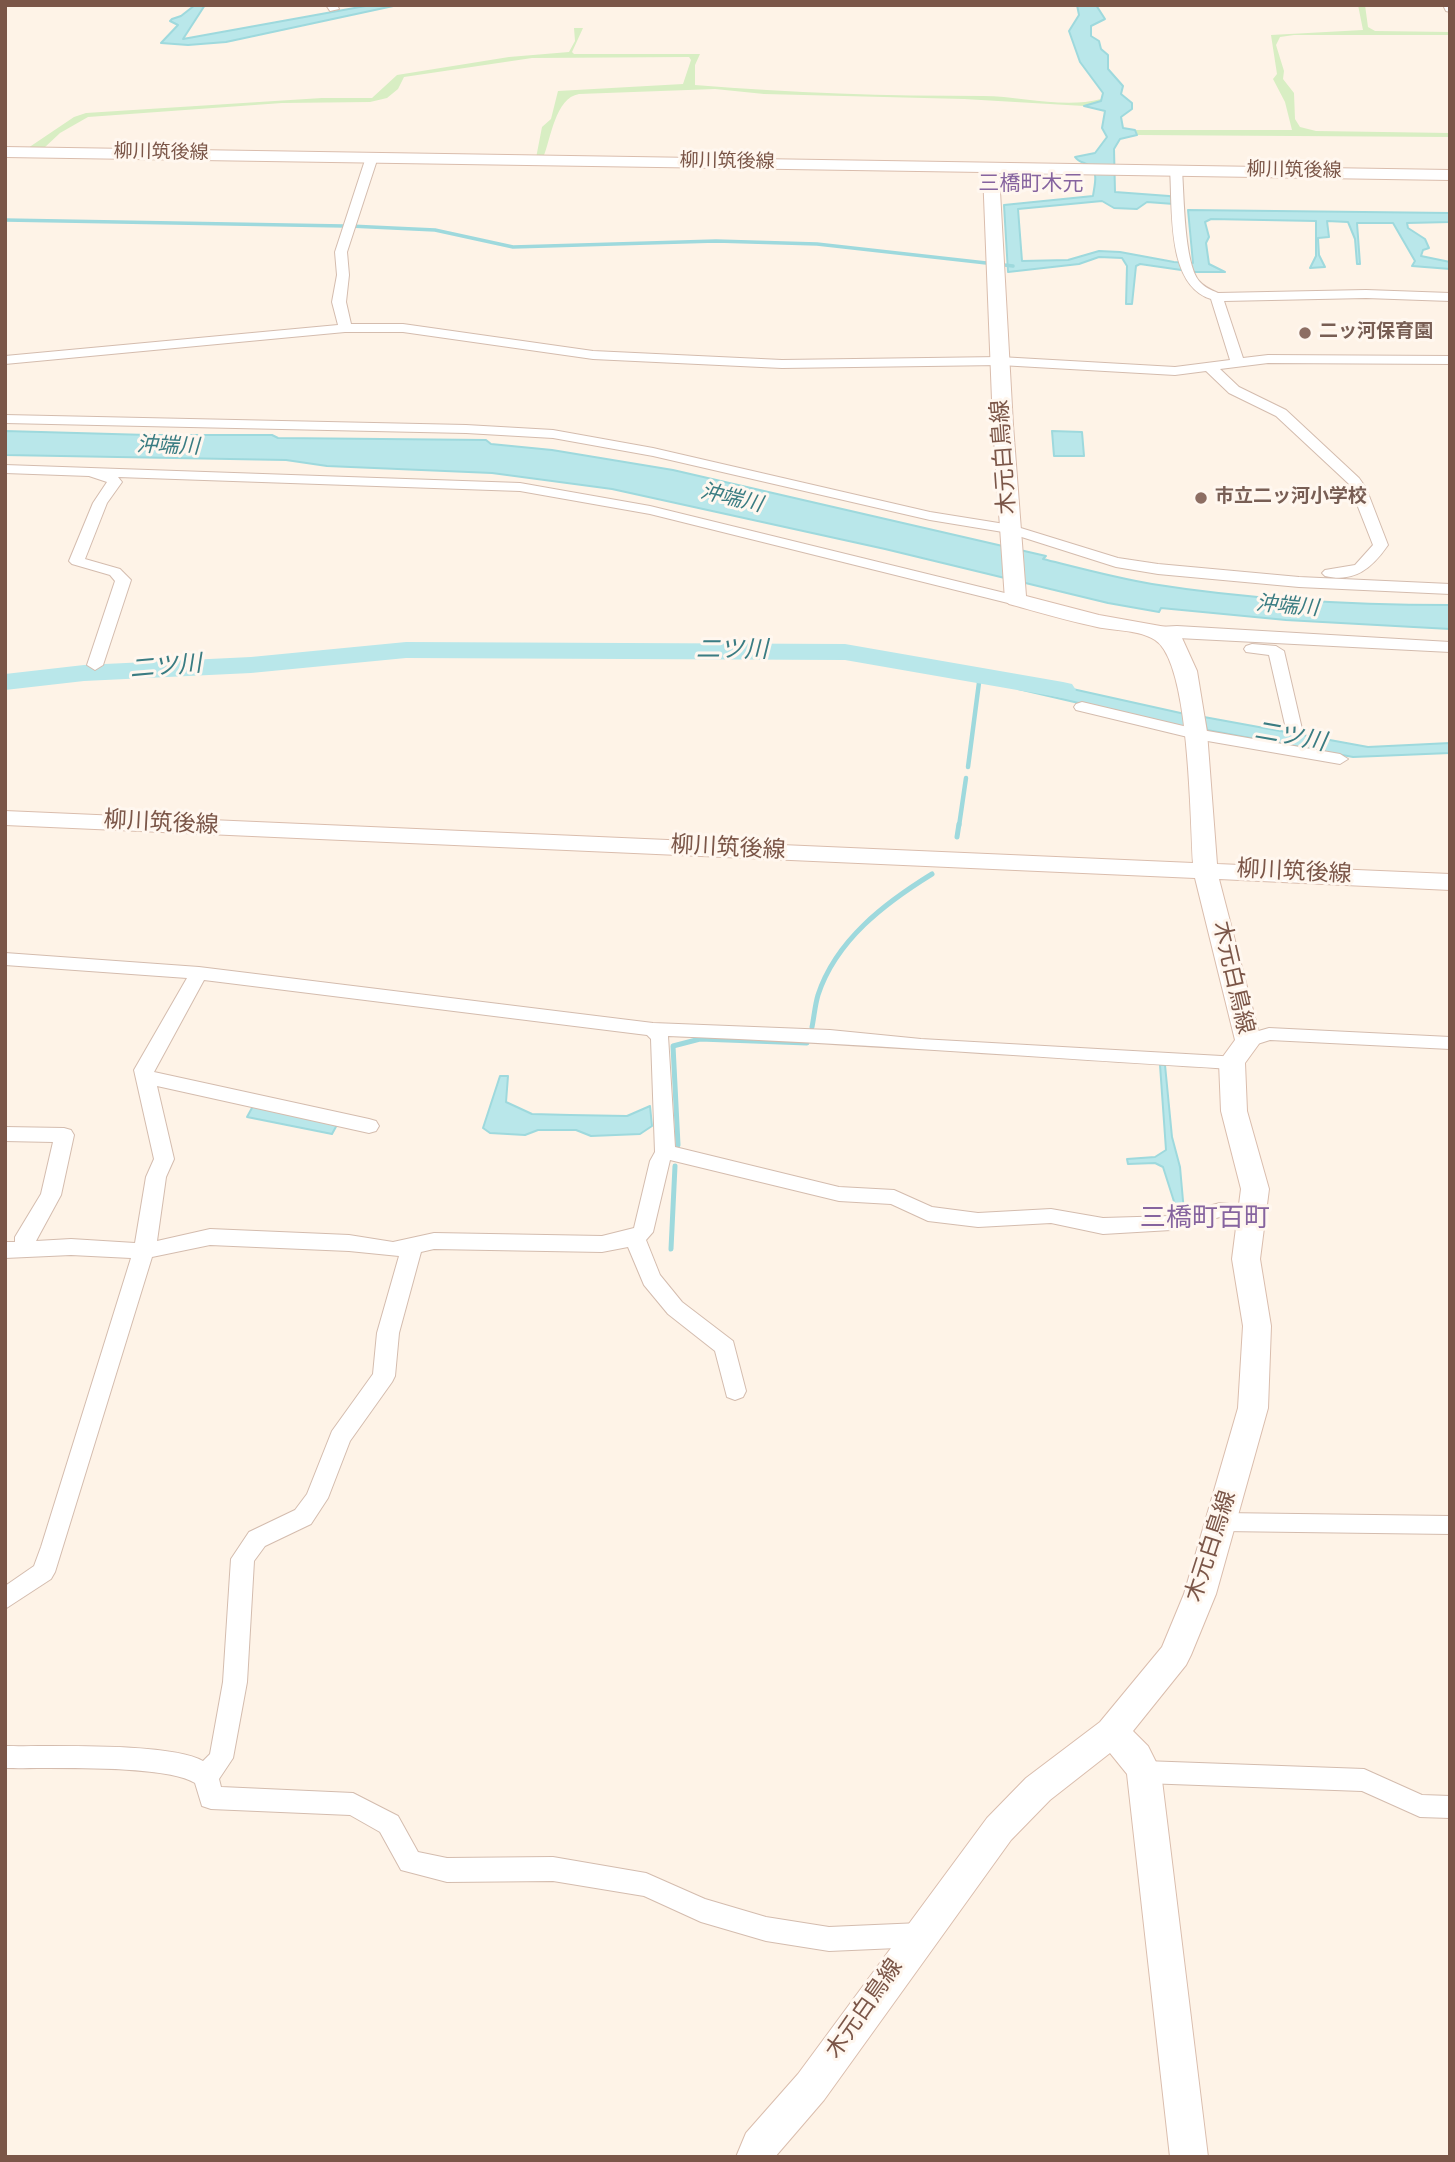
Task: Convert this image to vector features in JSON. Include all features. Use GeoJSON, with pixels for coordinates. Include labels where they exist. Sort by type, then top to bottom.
{"type":"FeatureCollection","features":[{"type":"Feature","properties":{"kind":"main road","name":"柳川筑後線"},"geometry":{"type":"LineString","coordinates":[[5,152],[1450,175]]}},
{"type":"Feature","properties":{"kind":"main road","name":"木元白鳥線"},"geometry":{"type":"LineString","coordinates":[[991,168],[1000,361],[1016,596]]}},
{"type":"Feature","properties":{"kind":"main road"},"geometry":{"type":"LineString","coordinates":[[1016,596],[1166,638]]}},
{"type":"Feature","properties":{"kind":"main road","name":"木元白鳥線"},"geometry":{"type":"LineString","coordinates":[[755,2157],[759,2146],[811,2087],[919,1935],[999,1829],[1038,1790],[1112,1732],[1175,1655],[1200,1594],[1253,1408],[1257,1326],[1245,1259],[1255,1189],[1234,1111],[1240,1051],[1205,870],[1194,726],[1186,671],[1166,638]]}},
{"type":"Feature","properties":{"kind":"main road","name":"柳川筑後線"},"geometry":{"type":"LineString","coordinates":[[5,818],[1450,882]]}},
{"type":"Feature","properties":{"kind":"main road"},"geometry":{"type":"LineString","coordinates":[[1112,1732],[1136,1757],[1144,1772],[1189,2157]]}},
{"type":"Feature","properties":{"kind":"street"},"geometry":{"type":"LineString","coordinates":[[345,328],[339,302],[343,275],[341,252],[372,158]]}},
{"type":"Feature","properties":{"kind":"street"},"geometry":{"type":"LineString","coordinates":[[1175,170],[1185,268],[1199,291],[1217,297],[1366,294],[1450,297]]}},
{"type":"Feature","properties":{"kind":"street"},"geometry":{"type":"LineString","coordinates":[[1217,297],[1234,363]]}},
{"type":"Feature","properties":{"kind":"street"},"geometry":{"type":"LineString","coordinates":[[5,360],[345,328],[431,330],[550,350],[623,357],[819,364],[1000,361],[1138,370],[1213,368],[1268,359],[1450,360]]}},
{"type":"Feature","properties":{"kind":"street"},"geometry":{"type":"LineString","coordinates":[[1211,574],[1357,572],[1364,568],[1381,545],[1354,481],[1281,413],[1234,390],[1213,368]]}},
{"type":"Feature","properties":{"kind":"street"},"geometry":{"type":"LineString","coordinates":[[5,419],[466,429],[553,434],[653,452],[1011,533],[1116,562],[1309,583],[1450,589]]}},
{"type":"Feature","properties":{"kind":"street"},"geometry":{"type":"LineString","coordinates":[[5,469],[520,487],[650,510],[1016,596]]}},
{"type":"Feature","properties":{"kind":"street"},"geometry":{"type":"LineString","coordinates":[[95,664],[123,580],[114,572],[77,561],[100,503],[115,482],[111,478],[96,475],[96,471]]}},
{"type":"Feature","properties":{"kind":"street"},"geometry":{"type":"LineString","coordinates":[[1166,638],[1177,631],[1450,647]]}},
{"type":"Feature","properties":{"kind":"street"},"geometry":{"type":"LineString","coordinates":[[1166,638],[1276,651],[1294,729]]}},
{"type":"Feature","properties":{"kind":"street"},"geometry":{"type":"LineString","coordinates":[[1082,707],[1194,726],[1340,760]]}},
{"type":"Feature","properties":{"kind":"street"},"geometry":{"type":"LineString","coordinates":[[5,959],[199,973],[653,1028],[830,1036],[921,1045],[1240,1051],[1269,1034],[1450,1043]]}},
{"type":"Feature","properties":{"kind":"street"},"geometry":{"type":"LineString","coordinates":[[5,1599],[43,1572],[52,1547],[143,1251],[156,1177],[164,1159],[144,1070],[199,973]]}},
{"type":"Feature","properties":{"kind":"street"},"geometry":{"type":"LineString","coordinates":[[15,1249],[71,1247],[143,1251],[210,1237],[349,1243],[393,1250],[434,1241],[602,1244],[635,1238],[643,1231],[664,1152],[660,1038],[653,1028]]}},
{"type":"Feature","properties":{"kind":"street"},"geometry":{"type":"LineString","coordinates":[[146,1078],[369,1126]]}},
{"type":"Feature","properties":{"kind":"street"},"geometry":{"type":"LineString","coordinates":[[5,1134],[64,1135],[51,1195],[26,1237],[15,1249]]}},
{"type":"Feature","properties":{"kind":"street"},"geometry":{"type":"LineString","coordinates":[[664,1152],[839,1194],[894,1197],[928,1214],[978,1220],[1051,1216],[1103,1226],[1171,1223],[1220,1210],[1251,1212]]}},
{"type":"Feature","properties":{"kind":"street"},"geometry":{"type":"LineString","coordinates":[[635,1238],[650,1279],[675,1308],[725,1346],[735,1391]]}},
{"type":"Feature","properties":{"kind":"street"},"geometry":{"type":"LineString","coordinates":[[206,1776],[221,1758],[235,1682],[243,1559],[257,1539],[303,1517],[317,1498],[340,1437],[384,1376],[387,1333],[412,1246]]}},
{"type":"Feature","properties":{"kind":"street"},"geometry":{"type":"LineString","coordinates":[[1222,1522],[1450,1525]]}},
{"type":"Feature","properties":{"kind":"street"},"geometry":{"type":"LineString","coordinates":[[5,1756],[135,1760],[187,1765],[206,1776],[211,1798],[353,1804],[389,1824],[410,1862],[447,1870],[553,1869],[646,1885],[714,1914],[766,1929],[829,1939],[919,1935]]}},
{"type":"Feature","properties":{"kind":"street"},"geometry":{"type":"LineString","coordinates":[[1144,1772],[1364,1780],[1420,1806],[1450,1807]]}},
{"type":"Feature","properties":{"kind":"green space"},"geometry":{"type":"Polygon","coordinates":[[[1358,5],[1365,5],[1368,27],[1375,31],[1450,32],[1450,35],[1280,37],[1276,45],[1284,71],[1283,79],[1294,93],[1295,119],[1300,127],[1316,131],[1450,133],[1450,137],[1137,135],[1135,130],[1292,130],[1285,102],[1273,79],[1277,74],[1271,35],[1363,30],[1358,5]]]}},
{"type":"Feature","properties":{"kind":"green space"},"geometry":{"type":"Polygon","coordinates":[[[574,28],[583,28],[572,52],[574,54],[700,54],[695,65],[695,85],[839,93],[997,97],[1072,103],[1102,101],[1084,106],[964,99],[764,94],[715,89],[579,94],[564,103],[555,120],[543,158],[536,158],[542,127],[551,119],[558,91],[683,84],[691,60],[689,57],[532,58],[404,77],[398,89],[387,98],[370,102],[282,103],[88,117],[60,133],[43,149],[28,148],[74,117],[86,113],[322,98],[372,98],[397,75],[509,57],[569,52],[575,41],[574,28]]]}},
{"type":"Feature","properties":{"kind":"water"},"geometry":{"type":"Polygon","coordinates":[[[195,5],[205,5],[183,39],[371,5],[398,5],[226,42],[188,45],[161,43],[178,25],[170,21],[195,5]]]}},
{"type":"Feature","properties":{"kind":"water"},"geometry":{"type":"Polygon","coordinates":[[[1077,5],[1096,5],[1105,19],[1091,26],[1091,36],[1099,41],[1101,49],[1108,55],[1108,69],[1123,86],[1121,94],[1132,103],[1132,109],[1121,117],[1123,128],[1135,130],[1137,135],[1120,139],[1114,149],[1115,192],[1176,198],[1174,204],[1147,202],[1137,209],[1114,208],[1102,201],[1018,209],[1022,261],[1068,260],[1099,251],[1193,263],[1188,210],[1450,213],[1450,222],[1407,223],[1408,228],[1425,239],[1429,248],[1423,250],[1421,256],[1450,262],[1450,269],[1412,266],[1415,261],[1393,223],[1357,223],[1360,264],[1357,264],[1355,239],[1348,222],[1327,221],[1329,237],[1318,238],[1319,255],[1325,267],[1310,268],[1316,256],[1316,221],[1211,219],[1205,222],[1209,237],[1206,243],[1209,264],[1225,272],[1195,272],[1140,264],[1136,266],[1132,304],[1126,304],[1127,266],[1122,258],[1099,257],[1079,264],[1008,272],[1004,205],[1093,196],[1093,169],[1075,157],[1095,153],[1107,137],[1102,128],[1105,111],[1084,106],[1101,101],[1103,93],[1080,62],[1069,31],[1079,15],[1077,5]]]}},
{"type":"Feature","properties":{"kind":"water","name":"沖端川"},"geometry":{"type":"Polygon","coordinates":[[[5,431],[486,440],[491,444],[552,450],[673,470],[1046,556],[1043,559],[1152,584],[1300,600],[1450,605],[1450,629],[1286,620],[1161,608],[1159,612],[1108,603],[885,549],[612,489],[492,473],[327,466],[286,460],[5,455],[5,431]]]}},
{"type":"Feature","properties":{"kind":"water"},"geometry":{"type":"Polygon","coordinates":[[[1052,431],[1082,432],[1084,456],[1054,456],[1052,431]]]}},
{"type":"Feature","properties":{"kind":"water"},"geometry":{"type":"Polygon","coordinates":[[[1023,678],[1185,714],[1187,728],[1018,689],[1023,678]]]}},
{"type":"Feature","properties":{"kind":"water"},"geometry":{"type":"Polygon","coordinates":[[[1204,717],[1368,747],[1450,743],[1450,753],[1353,757],[1207,730],[1204,717]]]}},
{"type":"Feature","properties":{"kind":"water"},"geometry":{"type":"Polygon","coordinates":[[[1160,1065],[1165,1065],[1172,1137],[1180,1167],[1184,1212],[1178,1214],[1163,1167],[1155,1163],[1128,1164],[1127,1159],[1155,1157],[1166,1150],[1160,1065]]]}},
{"type":"Feature","properties":{"kind":"water"},"geometry":{"type":"Polygon","coordinates":[[[500,1076],[508,1076],[506,1102],[532,1114],[627,1116],[650,1106],[652,1126],[640,1134],[591,1136],[576,1130],[538,1130],[525,1135],[490,1133],[483,1128],[500,1076]]]}},
{"type":"Feature","properties":{"kind":"water"},"geometry":{"type":"Polygon","coordinates":[[[253,1106],[338,1123],[332,1134],[247,1117],[253,1106]]]}},
{"type":"Feature","properties":{"kind":"waterway"},"geometry":{"type":"LineString","coordinates":[[5,220],[344,226]]}},
{"type":"Feature","properties":{"kind":"waterway"},"geometry":{"type":"LineString","coordinates":[[350,226],[435,230],[513,247],[716,241],[817,244],[1013,266]]}},
{"type":"Feature","properties":{"kind":"waterway","name":"二ツ川"},"geometry":{"type":"LineString","coordinates":[[5,682],[84,673],[251,665],[406,650],[845,652],[1063,690]]}},
{"type":"Feature","properties":{"kind":"waterway"},"geometry":{"type":"LineString","coordinates":[[968,767],[980,675]]}},
{"type":"Feature","properties":{"kind":"waterway"},"geometry":{"type":"LineString","coordinates":[[959,826],[966,778]]}},
{"type":"Feature","properties":{"kind":"waterway"},"geometry":{"type":"LineString","coordinates":[[957,837],[959,824]]}},
{"type":"Feature","properties":{"kind":"waterway"},"geometry":{"type":"LineString","coordinates":[[812,1027],[818,995],[826,975],[850,940],[897,897],[932,874]]}},
{"type":"Feature","properties":{"kind":"waterway"},"geometry":{"type":"LineString","coordinates":[[678,1145],[673,1046],[700,1039],[807,1043]]}},
{"type":"Feature","properties":{"kind":"waterway"},"geometry":{"type":"LineString","coordinates":[[671,1249],[675,1166]]}},
{"type":"Feature","properties":{"kind":"place","name":"二ッ河保育園"},"geometry":{"type":"Point","coordinates":[1305,333]}},
{"type":"Feature","properties":{"kind":"place","name":"市立二ッ河小学校"},"geometry":{"type":"Point","coordinates":[1201,498]}},
{"type":"Feature","properties":{"kind":"district","name":"三橋町木元"},"geometry":{"type":"Point","coordinates":[1031,186]}},
{"type":"Feature","properties":{"kind":"district","name":"三橋町百町"},"geometry":{"type":"Point","coordinates":[1205,1221]}}]}
